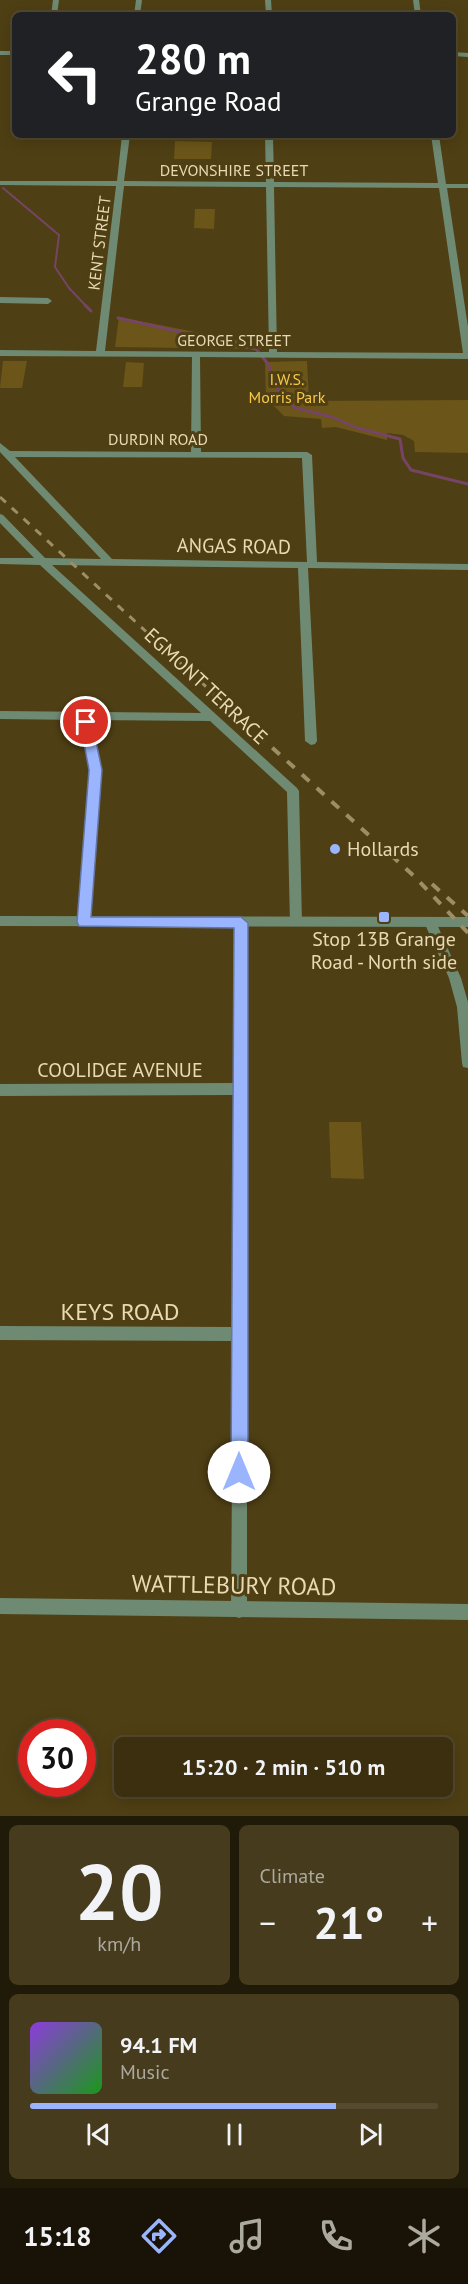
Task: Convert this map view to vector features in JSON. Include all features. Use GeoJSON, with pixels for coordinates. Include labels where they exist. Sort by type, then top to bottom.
{"type":"FeatureCollection","features":[{"type":"Feature","properties":{"kind":"street","name":"KENT STREET"},"geometry":{"type":"LineString","coordinates":[[100,354],[126,138]]}},
{"type":"Feature","properties":{"kind":"street"},"geometry":{"type":"LineString","coordinates":[[269,138],[272,355]]}},
{"type":"Feature","properties":{"kind":"street"},"geometry":{"type":"LineString","coordinates":[[435,138],[468,356]]}},
{"type":"Feature","properties":{"kind":"street","name":"DEVONSHIRE STREET"},"geometry":{"type":"LineString","coordinates":[[0,183],[468,186]]}},
{"type":"Feature","properties":{"kind":"street"},"geometry":{"type":"LineString","coordinates":[[0,300],[48,301]]}},
{"type":"Feature","properties":{"kind":"street","name":"GEORGE STREET"},"geometry":{"type":"LineString","coordinates":[[0,353],[468,356]]}},
{"type":"Feature","properties":{"kind":"street"},"geometry":{"type":"LineString","coordinates":[[196,355],[196,454]]}},
{"type":"Feature","properties":{"kind":"street"},"geometry":{"type":"LineString","coordinates":[[0,446],[109,562]]}},
{"type":"Feature","properties":{"kind":"street","name":"DURDIN ROAD"},"geometry":{"type":"LineString","coordinates":[[9,454],[307,455],[308,565]]}},
{"type":"Feature","properties":{"kind":"street","name":"EGMONT TERRACE"},"geometry":{"type":"LineString","coordinates":[[0,517],[42,561],[293,791],[296,923]]}},
{"type":"Feature","properties":{"kind":"street","name":"ANGAS ROAD"},"geometry":{"type":"LineString","coordinates":[[0,561],[308,565],[468,571]]}},
{"type":"Feature","properties":{"kind":"street"},"geometry":{"type":"LineString","coordinates":[[308,565],[311,741]]}},
{"type":"Feature","properties":{"kind":"street"},"geometry":{"type":"LineString","coordinates":[[0,716],[214,717]]}},
{"type":"Feature","properties":{"kind":"street"},"geometry":{"type":"LineString","coordinates":[[84,922],[95,770],[85,716]]}},
{"type":"Feature","properties":{"kind":"street"},"geometry":{"type":"LineString","coordinates":[[0,921],[468,922]]}},
{"type":"Feature","properties":{"kind":"street"},"geometry":{"type":"LineString","coordinates":[[430,922],[455,978],[460,998],[468,1063]]}},
{"type":"Feature","properties":{"kind":"street"},"geometry":{"type":"LineString","coordinates":[[239,1610],[241,923]]}},
{"type":"Feature","properties":{"kind":"street","name":"COOLIDGE AVENUE"},"geometry":{"type":"LineString","coordinates":[[0,1090],[241,1089]]}},
{"type":"Feature","properties":{"kind":"street","name":"KEYS ROAD"},"geometry":{"type":"LineString","coordinates":[[0,1333],[240,1334]]}},
{"type":"Feature","properties":{"kind":"street","name":"WATTLEBURY ROAD"},"geometry":{"type":"LineString","coordinates":[[0,1606],[468,1612]]}},
{"type":"Feature","properties":{"kind":"green space"},"geometry":{"type":"Polygon","coordinates":[[[175,141],[212,142],[211,159],[174,159],[175,141]]]}},
{"type":"Feature","properties":{"kind":"green space"},"geometry":{"type":"Polygon","coordinates":[[[195,209],[215,209],[214,229],[194,228],[195,209]]]}},
{"type":"Feature","properties":{"kind":"green space"},"geometry":{"type":"Polygon","coordinates":[[[119,317],[261,345],[261,349],[115,347],[119,317]]]}},
{"type":"Feature","properties":{"kind":"green space"},"geometry":{"type":"Polygon","coordinates":[[[3,361],[27,361],[22,388],[0,388],[3,361]]]}},
{"type":"Feature","properties":{"kind":"green space","name":"I.W.S. Morris Park"},"geometry":{"type":"Polygon","coordinates":[[[307,361],[309,401],[468,400],[468,453],[415,452],[414,441],[403,435],[387,433],[387,440],[336,427],[322,428],[321,419],[284,416],[266,398],[265,362],[307,361]]]}},
{"type":"Feature","properties":{"kind":"green space"},"geometry":{"type":"Polygon","coordinates":[[[126,362],[144,363],[142,387],[123,387],[126,362]]]}},
{"type":"Feature","properties":{"kind":"green space"},"geometry":{"type":"Polygon","coordinates":[[[329,1122],[361,1122],[364,1179],[331,1178],[329,1122]]]}},
{"type":"Feature","properties":{"kind":"waterway"},"geometry":{"type":"LineString","coordinates":[[3,188],[59,235],[55,267],[69,288],[87,307]]}},
{"type":"Feature","properties":{"kind":"waterway"},"geometry":{"type":"LineString","coordinates":[[87,307],[91,311]]}},
{"type":"Feature","properties":{"kind":"waterway"},"geometry":{"type":"LineString","coordinates":[[118,318],[256,349],[268,364],[280,395],[295,408],[332,417],[357,428],[400,439],[403,458],[411,470],[468,484]]}},
{"type":"Feature","properties":{"kind":"railway"},"geometry":{"type":"LineString","coordinates":[[0,497],[215,695]]}},
{"type":"Feature","properties":{"kind":"railway"},"geometry":{"type":"LineString","coordinates":[[213,694],[415,877],[468,933]]}},
{"type":"Feature","properties":{"kind":"railway"},"geometry":{"type":"LineString","coordinates":[[432,884],[468,916]]}},
{"type":"Feature","properties":{"kind":"place","name":"Hollards"},"geometry":{"type":"Point","coordinates":[335,849]}},
{"type":"Feature","properties":{"kind":"place","name":"Stop 13B Grange Road - North side"},"geometry":{"type":"Point","coordinates":[384,917]}},
{"type":"Feature","properties":{"kind":"route"},"geometry":{"type":"LineString","coordinates":[[86,722],[95,770],[84,922],[241,923],[239,1472]]}}]}
